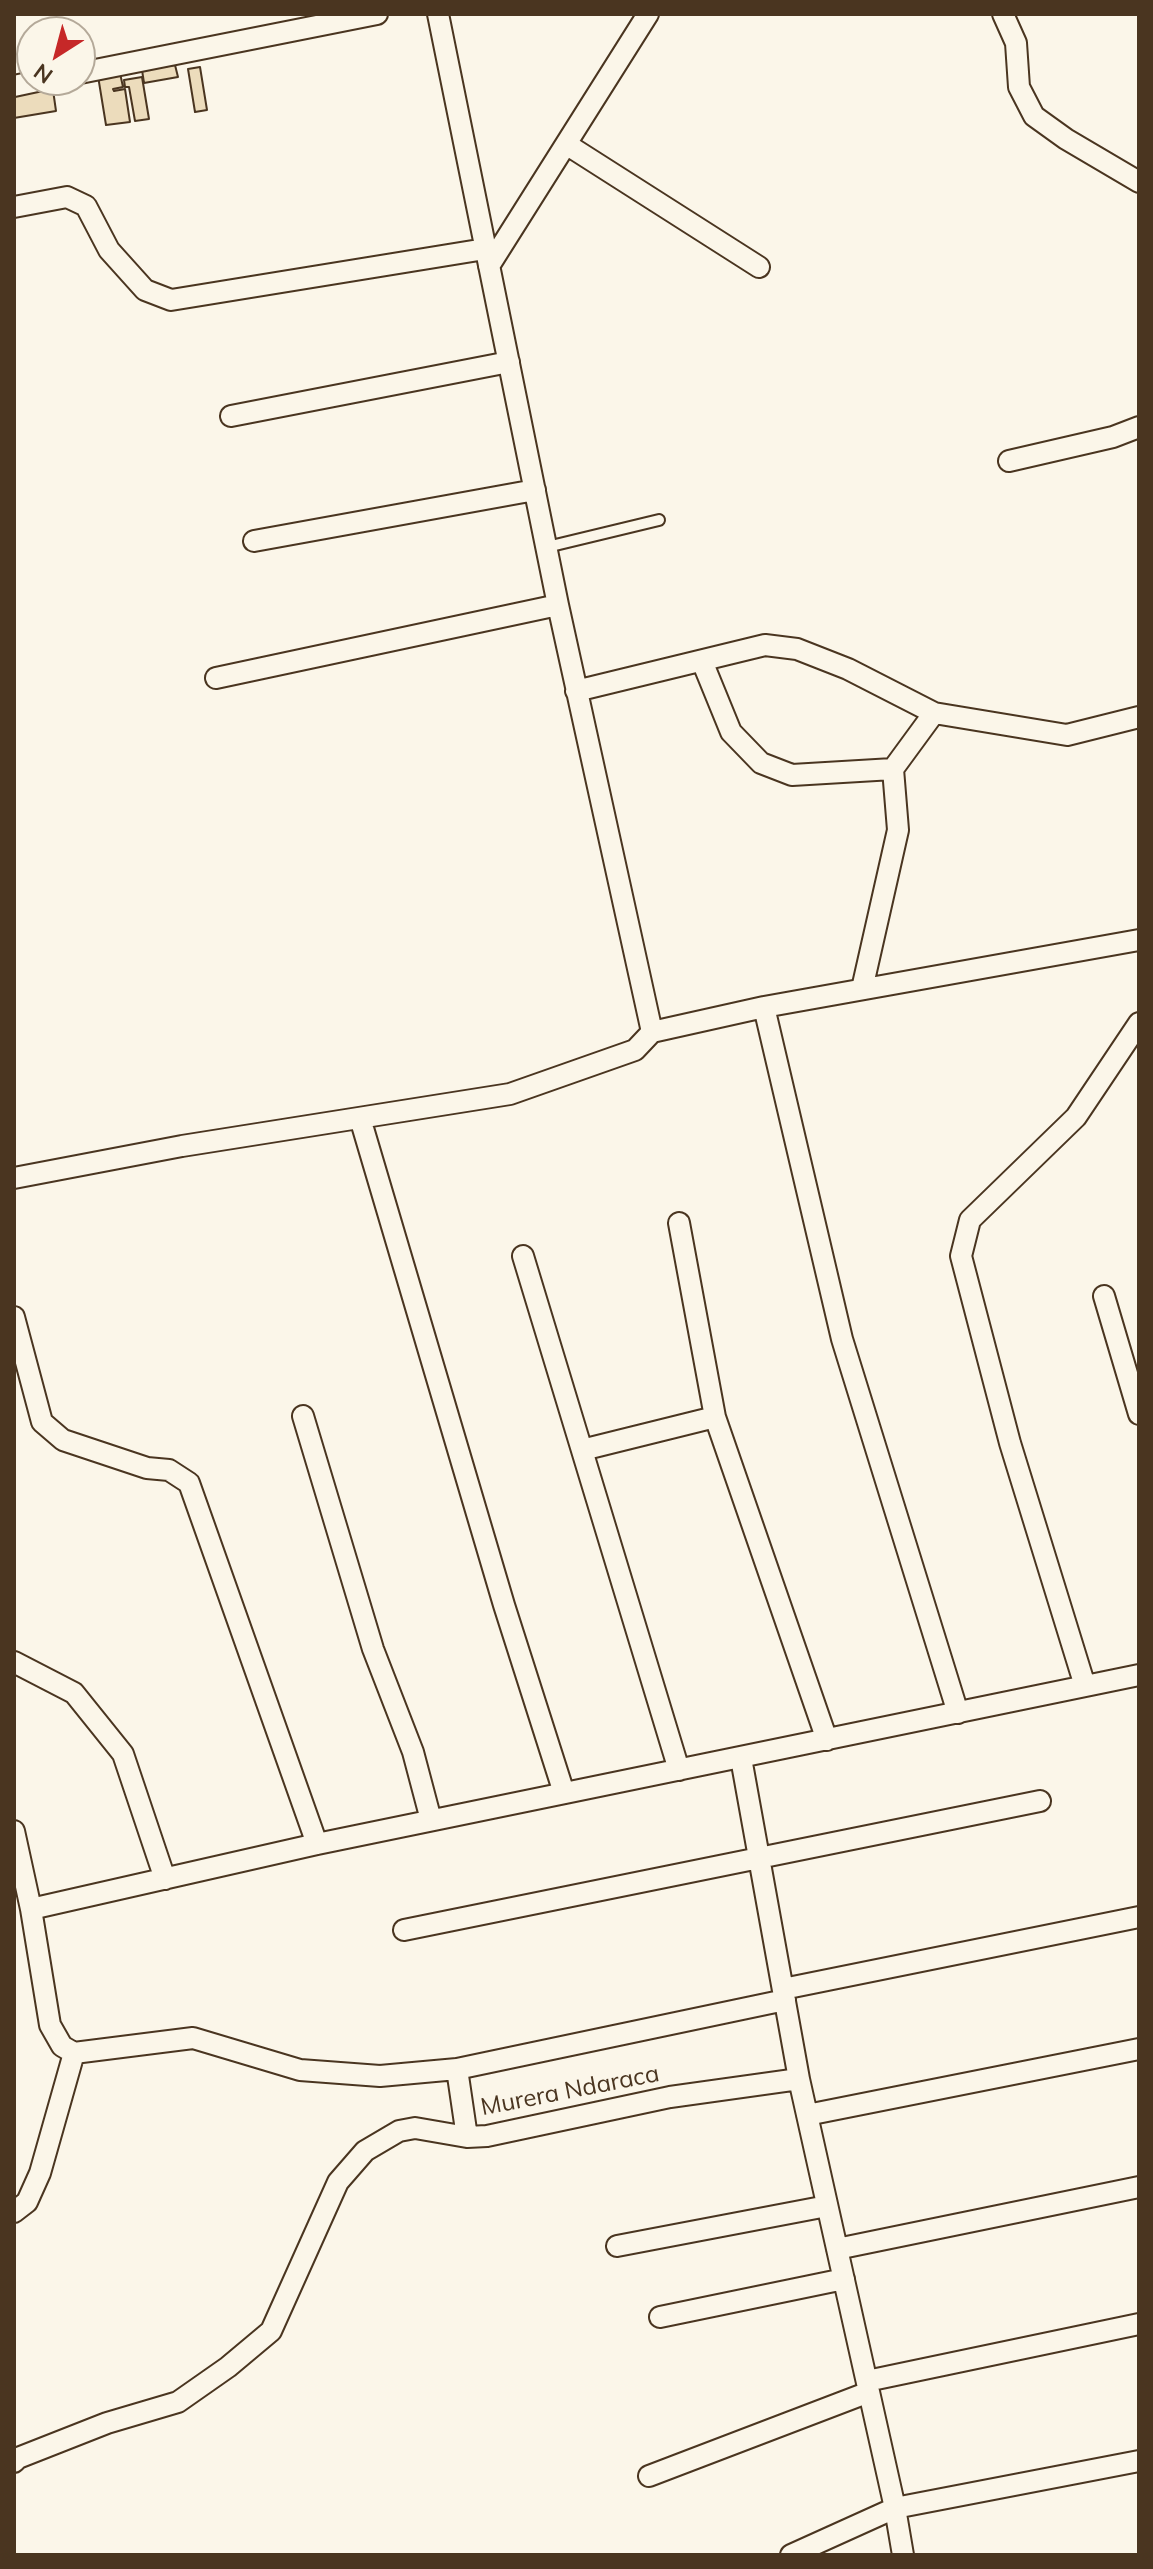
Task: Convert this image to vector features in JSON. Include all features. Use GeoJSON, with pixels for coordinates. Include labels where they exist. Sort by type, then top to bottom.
{"type":"FeatureCollection","features":[{"type":"Feature","properties":{"kind":"street"},"geometry":{"type":"LineString","coordinates":[[96,70],[377,14]]}},
{"type":"Feature","properties":{"kind":"street"},"geometry":{"type":"LineString","coordinates":[[438,14],[576,691],[652,1032]]}},
{"type":"Feature","properties":{"kind":"street"},"geometry":{"type":"LineString","coordinates":[[14,207],[67,197],[86,206],[109,250],[145,290],[171,300],[487,257],[566,144],[648,14]]}},
{"type":"Feature","properties":{"kind":"street"},"geometry":{"type":"LineString","coordinates":[[1003,14],[1016,43],[1019,87],[1034,116],[1066,139],[1139,182]]}},
{"type":"Feature","properties":{"kind":"street"},"geometry":{"type":"LineString","coordinates":[[566,144],[759,267]]}},
{"type":"Feature","properties":{"kind":"street"},"geometry":{"type":"LineString","coordinates":[[231,416],[509,362]]}},
{"type":"Feature","properties":{"kind":"street"},"geometry":{"type":"LineString","coordinates":[[1009,461],[1113,437],[1139,427]]}},
{"type":"Feature","properties":{"kind":"street"},"geometry":{"type":"LineString","coordinates":[[254,541],[535,490]]}},
{"type":"Feature","properties":{"kind":"street"},"geometry":{"type":"LineString","coordinates":[[216,678],[558,605]]}},
{"type":"Feature","properties":{"kind":"street"},"geometry":{"type":"LineString","coordinates":[[576,691],[765,645],[797,649],[848,669],[934,713],[1067,735],[1139,717]]}},
{"type":"Feature","properties":{"kind":"street"},"geometry":{"type":"LineString","coordinates":[[702,661],[731,732],[761,763],[792,775],[893,769]]}},
{"type":"Feature","properties":{"kind":"street"},"geometry":{"type":"LineString","coordinates":[[862,989],[898,830],[893,769],[934,713]]}},
{"type":"Feature","properties":{"kind":"street"},"geometry":{"type":"LineString","coordinates":[[14,1178],[182,1146],[510,1094],[635,1050],[652,1032],[764,1007],[1139,940]]}},
{"type":"Feature","properties":{"kind":"street"},"geometry":{"type":"LineString","coordinates":[[764,1007],[842,1339],[958,1713]]}},
{"type":"Feature","properties":{"kind":"street"},"geometry":{"type":"LineString","coordinates":[[1085,1686],[1010,1443],[961,1256],[970,1220],[1076,1117],[1139,1023]]}},
{"type":"Feature","properties":{"kind":"street"},"geometry":{"type":"LineString","coordinates":[[360,1118],[504,1605],[564,1793]]}},
{"type":"Feature","properties":{"kind":"street"},"geometry":{"type":"LineString","coordinates":[[679,1223],[715,1417],[827,1740]]}},
{"type":"Feature","properties":{"kind":"street"},"geometry":{"type":"LineString","coordinates":[[523,1256],[679,1770]]}},
{"type":"Feature","properties":{"kind":"street"},"geometry":{"type":"LineString","coordinates":[[1104,1296],[1139,1414]]}},
{"type":"Feature","properties":{"kind":"street"},"geometry":{"type":"LineString","coordinates":[[14,1317],[42,1422],[63,1440],[147,1468],[169,1470],[189,1483],[317,1844]]}},
{"type":"Feature","properties":{"kind":"street"},"geometry":{"type":"LineString","coordinates":[[303,1416],[373,1649],[413,1752],[431,1820]]}},
{"type":"Feature","properties":{"kind":"street"},"geometry":{"type":"LineString","coordinates":[[582,1450],[715,1417]]}},
{"type":"Feature","properties":{"kind":"street"},"geometry":{"type":"LineString","coordinates":[[14,1662],[74,1693],[123,1754],[165,1879]]}},
{"type":"Feature","properties":{"kind":"street"},"geometry":{"type":"LineString","coordinates":[[31,1909],[317,1844],[1139,1675]]}},
{"type":"Feature","properties":{"kind":"street"},"geometry":{"type":"LineString","coordinates":[[741,1758],[799,2079],[903,2555]]}},
{"type":"Feature","properties":{"kind":"street"},"geometry":{"type":"LineString","coordinates":[[404,1930],[1040,1801]]}},
{"type":"Feature","properties":{"kind":"street"},"geometry":{"type":"LineString","coordinates":[[14,1831],[20,1886],[31,1909],[50,2025],[62,2046],[74,2053],[193,2038],[300,2070],[380,2076],[457,2069],[1139,1917]]}},
{"type":"Feature","properties":{"kind":"street"},"geometry":{"type":"LineString","coordinates":[[807,2115],[1139,2049]]}},
{"type":"Feature","properties":{"kind":"street"},"geometry":{"type":"LineString","coordinates":[[14,2212],[27,2202],[40,2173],[74,2053]]}},
{"type":"Feature","properties":{"kind":"street"},"geometry":{"type":"LineString","coordinates":[[457,2069],[467,2137]]}},
{"type":"Feature","properties":{"kind":"street","name":"Murera Ndaraca"},"geometry":{"type":"LineString","coordinates":[[14,2462],[107,2423],[178,2402],[228,2367],[271,2331],[338,2182],[365,2151],[399,2131],[415,2128],[467,2137],[487,2136],[670,2097],[799,2079]]}},
{"type":"Feature","properties":{"kind":"street"},"geometry":{"type":"LineString","coordinates":[[837,2249],[1139,2187]]}},
{"type":"Feature","properties":{"kind":"street"},"geometry":{"type":"LineString","coordinates":[[617,2246],[827,2206]]}},
{"type":"Feature","properties":{"kind":"street"},"geometry":{"type":"LineString","coordinates":[[660,2317],[844,2279]]}},
{"type":"Feature","properties":{"kind":"street"},"geometry":{"type":"LineString","coordinates":[[649,2476],[868,2387],[1139,2324]]}},
{"type":"Feature","properties":{"kind":"street"},"geometry":{"type":"LineString","coordinates":[[791,2555],[895,2508],[1139,2461]]}},
{"type":"Feature","properties":{"kind":"lane"},"geometry":{"type":"LineString","coordinates":[[547,547],[659,520]]}},
{"type":"Feature","properties":{"kind":"building"},"geometry":{"type":"Polygon","coordinates":[[[175,65],[178,77],[144,83],[142,70],[175,65]]]}},
{"type":"Feature","properties":{"kind":"building"},"geometry":{"type":"Polygon","coordinates":[[[200,67],[207,110],[195,112],[188,69],[200,67]]]}},
{"type":"Feature","properties":{"kind":"building"},"geometry":{"type":"Polygon","coordinates":[[[120,73],[123,87],[113,89],[125,89],[130,122],[106,125],[98,76],[120,73]]]}},
{"type":"Feature","properties":{"kind":"building"},"geometry":{"type":"Polygon","coordinates":[[[142,77],[149,119],[135,121],[129,87],[125,87],[124,80],[142,77]]]}},
{"type":"Feature","properties":{"kind":"building"},"geometry":{"type":"Polygon","coordinates":[[[14,89],[16,96],[54,96],[56,111],[14,118],[14,89]]]}}]}
